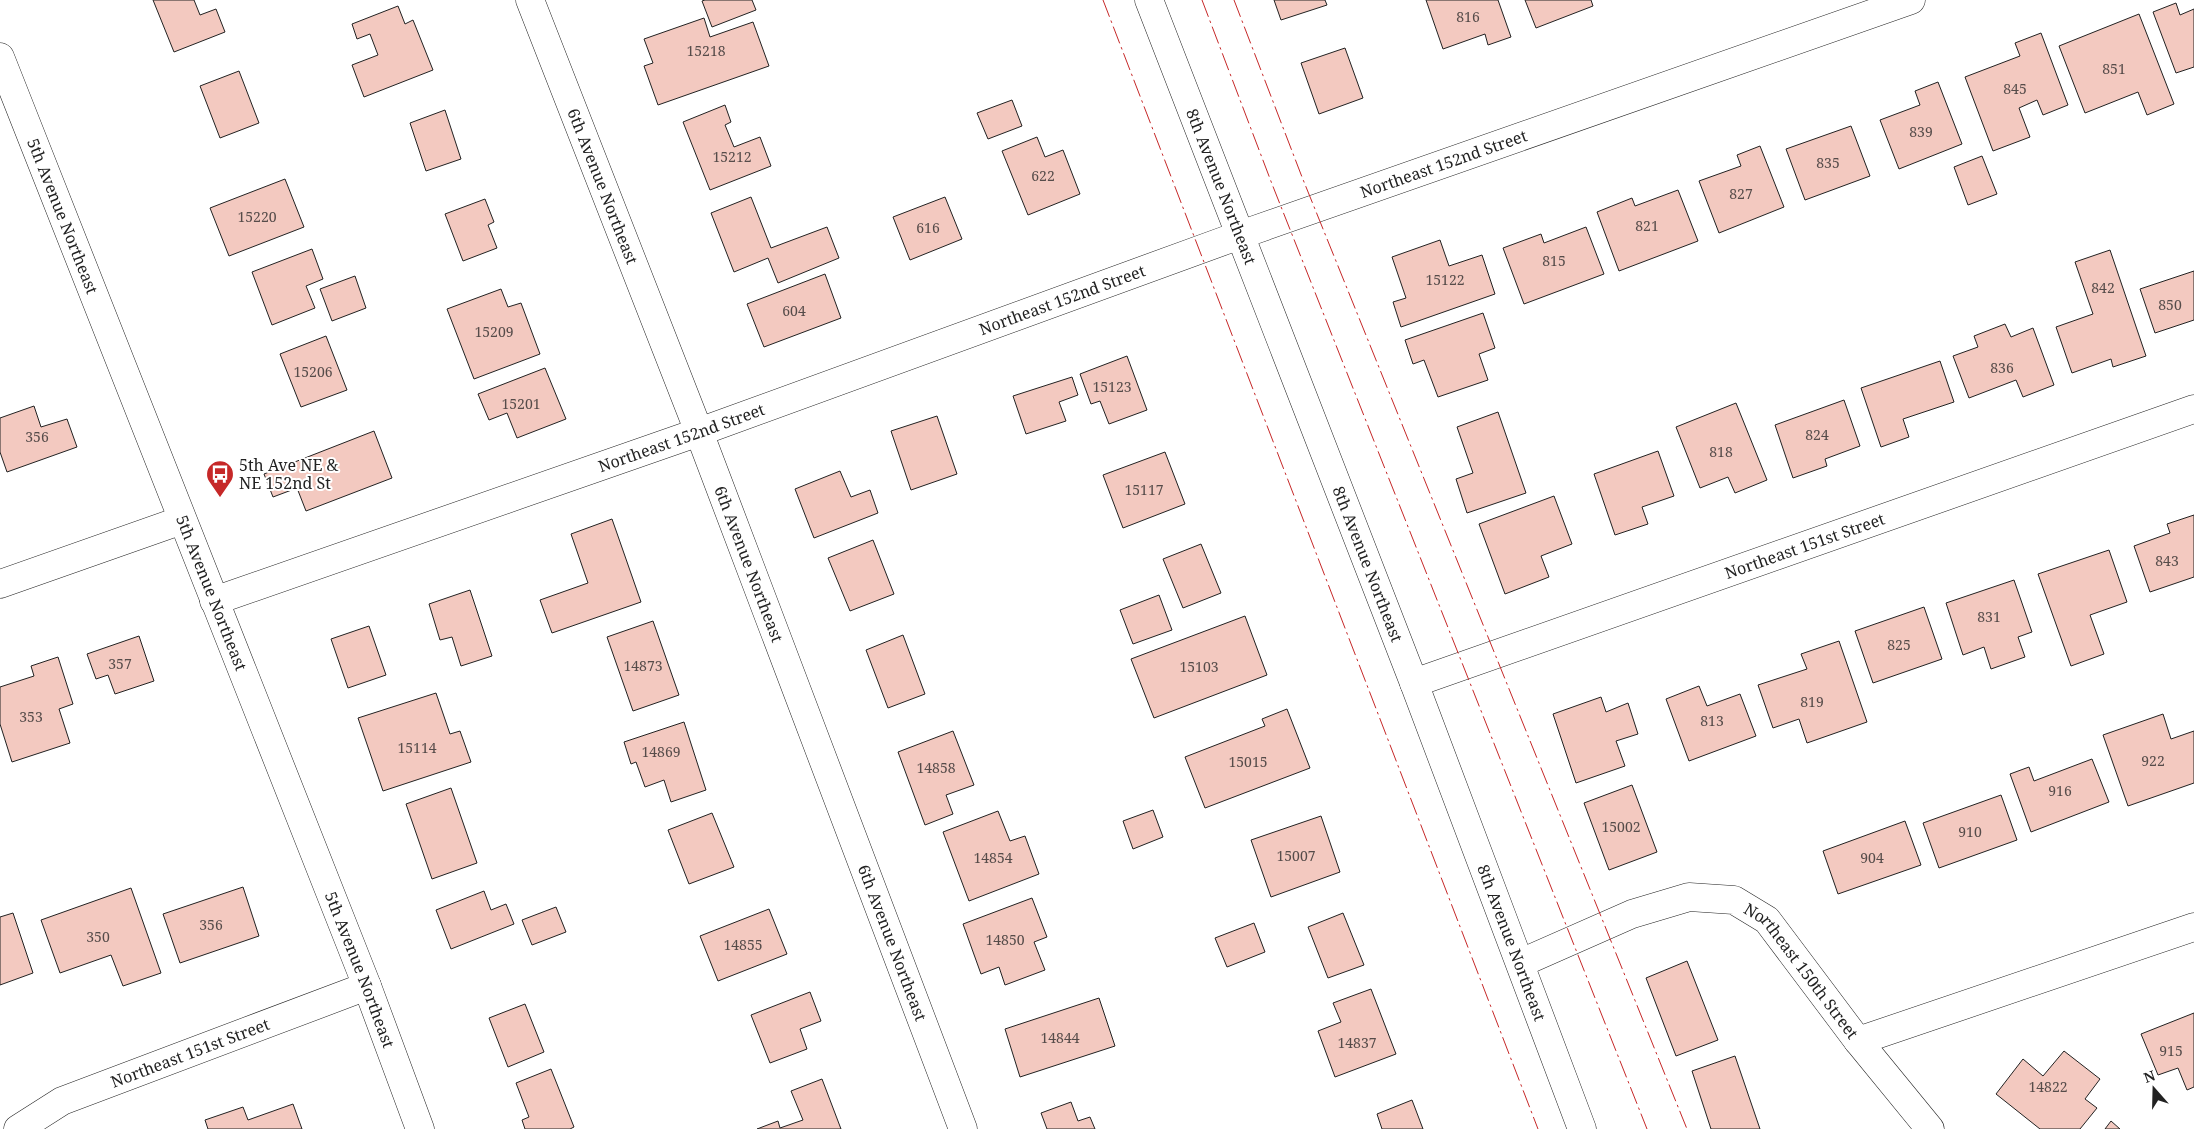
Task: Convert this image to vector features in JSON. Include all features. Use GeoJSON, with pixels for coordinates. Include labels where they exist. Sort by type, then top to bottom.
{"type":"FeatureCollection","features":[{"type":"Feature","properties":{"kind":"street","name":"6th Avenue Northeast"},"geometry":{"type":"LineString","coordinates":[[530,0],[699,432],[963,1129]]}},
{"type":"Feature","properties":{"kind":"street","name":"8th Avenue Northeast"},"geometry":{"type":"LineString","coordinates":[[1149,0],[1414,683],[1582,1129]]}},
{"type":"Feature","properties":{"kind":"street","name":"Northeast 152nd Street"},"geometry":{"type":"LineString","coordinates":[[214,601],[699,432],[1240,235],[1911,0]]}},
{"type":"Feature","properties":{"kind":"street","name":"5th Avenue Northeast"},"geometry":{"type":"LineString","coordinates":[[2,69],[366,986],[420,1129]]}},
{"type":"Feature","properties":{"kind":"street","name":"Northeast 151st Street"},"geometry":{"type":"LineString","coordinates":[[1414,683],[2194,409]]}},
{"type":"Feature","properties":{"kind":"street"},"geometry":{"type":"LineString","coordinates":[[0,584],[182,520]]}},
{"type":"Feature","properties":{"kind":"street","name":"Northeast 150th Street"},"geometry":{"type":"LineString","coordinates":[[1521,963],[1632,914],[1690,897],[1734,900],[1767,920],[1858,1042],[2194,927]]}},
{"type":"Feature","properties":{"kind":"street","name":"Northeast 151st Street"},"geometry":{"type":"LineString","coordinates":[[18,1129],[62,1101],[366,986]]}},
{"type":"Feature","properties":{"kind":"street"},"geometry":{"type":"LineString","coordinates":[[1858,1042],[1930,1129]]}},
{"type":"Feature","properties":{"kind":"building"},"geometry":{"type":"Polygon","coordinates":[[[153,0],[194,0],[200,15],[216,9],[225,32],[174,52],[153,0]]]}},
{"type":"Feature","properties":{"kind":"building"},"geometry":{"type":"Polygon","coordinates":[[[752,0],[756,10],[712,27],[702,1],[752,0]]]}},
{"type":"Feature","properties":{"kind":"building"},"geometry":{"type":"Polygon","coordinates":[[[1274,0],[1325,0],[1327,5],[1281,20],[1274,0]]]}},
{"type":"Feature","properties":{"kind":"building"},"geometry":{"type":"Polygon","coordinates":[[[1426,0],[1498,0],[1511,37],[1488,45],[1485,34],[1443,49],[1426,0]]]}},
{"type":"Feature","properties":{"kind":"building"},"geometry":{"type":"Polygon","coordinates":[[[1525,0],[1591,0],[1593,6],[1536,28],[1525,0]]]}},
{"type":"Feature","properties":{"kind":"building"},"geometry":{"type":"Polygon","coordinates":[[[2176,3],[2180,15],[2194,9],[2194,67],[2176,73],[2153,12],[2176,3]]]}},
{"type":"Feature","properties":{"kind":"building"},"geometry":{"type":"Polygon","coordinates":[[[398,6],[405,24],[413,20],[433,70],[364,97],[352,65],[378,55],[370,34],[357,39],[352,24],[398,6]]]}},
{"type":"Feature","properties":{"kind":"building"},"geometry":{"type":"Polygon","coordinates":[[[2139,14],[2174,104],[2147,115],[2138,92],[2085,113],[2059,46],[2139,14]]]}},
{"type":"Feature","properties":{"kind":"building"},"geometry":{"type":"Polygon","coordinates":[[[704,18],[710,37],[753,22],[769,66],[658,105],[644,66],[653,63],[644,39],[704,18]]]}},
{"type":"Feature","properties":{"kind":"building"},"geometry":{"type":"Polygon","coordinates":[[[2041,33],[2068,105],[2043,115],[2037,100],[2019,108],[2030,137],[1993,151],[1965,77],[2020,56],[2015,43],[2041,33]]]}},
{"type":"Feature","properties":{"kind":"building"},"geometry":{"type":"Polygon","coordinates":[[[1345,48],[1363,98],[1319,114],[1301,63],[1345,48]]]}},
{"type":"Feature","properties":{"kind":"building"},"geometry":{"type":"Polygon","coordinates":[[[239,71],[259,123],[220,138],[200,86],[239,71]]]}},
{"type":"Feature","properties":{"kind":"building"},"geometry":{"type":"Polygon","coordinates":[[[1938,82],[1962,144],[1899,169],[1880,120],[1920,105],[1915,91],[1938,82]]]}},
{"type":"Feature","properties":{"kind":"building"},"geometry":{"type":"Polygon","coordinates":[[[1012,100],[1022,126],[988,139],[977,113],[1012,100]]]}},
{"type":"Feature","properties":{"kind":"building"},"geometry":{"type":"Polygon","coordinates":[[[725,105],[731,122],[725,125],[734,147],[760,137],[771,166],[710,190],[683,122],[725,105]]]}},
{"type":"Feature","properties":{"kind":"building"},"geometry":{"type":"Polygon","coordinates":[[[445,110],[461,159],[426,171],[410,123],[445,110]]]}},
{"type":"Feature","properties":{"kind":"building"},"geometry":{"type":"Polygon","coordinates":[[[1851,126],[1870,176],[1805,200],[1786,149],[1851,126]]]}},
{"type":"Feature","properties":{"kind":"building"},"geometry":{"type":"Polygon","coordinates":[[[1037,137],[1045,157],[1063,150],[1080,194],[1028,215],[1002,151],[1037,137]]]}},
{"type":"Feature","properties":{"kind":"building"},"geometry":{"type":"Polygon","coordinates":[[[1760,146],[1784,207],[1719,233],[1699,181],[1741,166],[1737,155],[1760,146]]]}},
{"type":"Feature","properties":{"kind":"building"},"geometry":{"type":"Polygon","coordinates":[[[1982,156],[1997,194],[1968,205],[1954,167],[1982,156]]]}},
{"type":"Feature","properties":{"kind":"building"},"geometry":{"type":"Polygon","coordinates":[[[285,179],[304,227],[229,256],[210,208],[285,179]]]}},
{"type":"Feature","properties":{"kind":"building"},"geometry":{"type":"Polygon","coordinates":[[[1678,190],[1698,241],[1619,271],[1597,212],[1632,198],[1635,206],[1678,190]]]}},
{"type":"Feature","properties":{"kind":"building"},"geometry":{"type":"Polygon","coordinates":[[[751,197],[771,248],[827,227],[839,258],[778,283],[768,258],[734,272],[711,213],[751,197]]]}},
{"type":"Feature","properties":{"kind":"building"},"geometry":{"type":"Polygon","coordinates":[[[945,197],[962,239],[910,260],[893,217],[945,197]]]}},
{"type":"Feature","properties":{"kind":"building"},"geometry":{"type":"Polygon","coordinates":[[[485,199],[494,222],[488,225],[497,248],[463,261],[445,214],[485,199]]]}},
{"type":"Feature","properties":{"kind":"building"},"geometry":{"type":"Polygon","coordinates":[[[1586,227],[1604,274],[1524,304],[1503,248],[1541,234],[1544,243],[1586,227]]]}},
{"type":"Feature","properties":{"kind":"building"},"geometry":{"type":"Polygon","coordinates":[[[1440,240],[1449,266],[1482,255],[1495,294],[1401,327],[1393,302],[1406,298],[1392,257],[1440,240]]]}},
{"type":"Feature","properties":{"kind":"building"},"geometry":{"type":"Polygon","coordinates":[[[312,249],[323,279],[306,286],[315,308],[272,325],[252,272],[312,249]]]}},
{"type":"Feature","properties":{"kind":"building"},"geometry":{"type":"Polygon","coordinates":[[[2110,250],[2146,356],[2113,367],[2111,359],[2072,373],[2056,327],[2093,314],[2075,262],[2110,250]]]}},
{"type":"Feature","properties":{"kind":"building"},"geometry":{"type":"Polygon","coordinates":[[[2194,271],[2194,320],[2155,333],[2140,289],[2194,271]]]}},
{"type":"Feature","properties":{"kind":"building"},"geometry":{"type":"Polygon","coordinates":[[[825,274],[841,318],[764,347],[747,304],[825,274]]]}},
{"type":"Feature","properties":{"kind":"building"},"geometry":{"type":"Polygon","coordinates":[[[355,276],[366,308],[332,321],[320,289],[355,276]]]}},
{"type":"Feature","properties":{"kind":"building"},"geometry":{"type":"Polygon","coordinates":[[[501,289],[508,307],[521,303],[540,354],[474,379],[447,309],[501,289]]]}},
{"type":"Feature","properties":{"kind":"building"},"geometry":{"type":"Polygon","coordinates":[[[1483,313],[1495,348],[1479,354],[1488,380],[1438,397],[1424,360],[1413,364],[1405,340],[1483,313]]]}},
{"type":"Feature","properties":{"kind":"building"},"geometry":{"type":"Polygon","coordinates":[[[2005,324],[2011,337],[2033,328],[2054,385],[2023,397],[2016,380],[1969,398],[1953,356],[1978,347],[1974,336],[2005,324]]]}},
{"type":"Feature","properties":{"kind":"building"},"geometry":{"type":"Polygon","coordinates":[[[326,336],[347,390],[301,407],[280,354],[326,336]]]}},
{"type":"Feature","properties":{"kind":"building"},"geometry":{"type":"Polygon","coordinates":[[[1127,356],[1147,410],[1109,424],[1100,401],[1091,404],[1080,374],[1127,356]]]}},
{"type":"Feature","properties":{"kind":"building"},"geometry":{"type":"Polygon","coordinates":[[[1940,361],[1954,402],[1903,419],[1909,437],[1881,447],[1861,388],[1940,361]]]}},
{"type":"Feature","properties":{"kind":"building"},"geometry":{"type":"Polygon","coordinates":[[[545,368],[566,419],[517,438],[507,413],[489,420],[478,394],[545,368]]]}},
{"type":"Feature","properties":{"kind":"building"},"geometry":{"type":"Polygon","coordinates":[[[1072,377],[1078,395],[1059,402],[1066,421],[1026,434],[1013,396],[1072,377]]]}},
{"type":"Feature","properties":{"kind":"building"},"geometry":{"type":"Polygon","coordinates":[[[1844,400],[1860,446],[1825,459],[1827,466],[1793,478],[1775,425],[1844,400]]]}},
{"type":"Feature","properties":{"kind":"building"},"geometry":{"type":"Polygon","coordinates":[[[1736,403],[1767,480],[1735,493],[1728,477],[1700,488],[1676,427],[1736,403]]]}},
{"type":"Feature","properties":{"kind":"building"},"geometry":{"type":"Polygon","coordinates":[[[34,406],[41,427],[67,419],[77,447],[7,472],[0,452],[0,418],[34,406]]]}},
{"type":"Feature","properties":{"kind":"building"},"geometry":{"type":"Polygon","coordinates":[[[1498,412],[1526,493],[1467,513],[1456,479],[1473,473],[1457,427],[1498,412]]]}},
{"type":"Feature","properties":{"kind":"building"},"geometry":{"type":"Polygon","coordinates":[[[937,416],[957,474],[911,490],[891,431],[937,416]]]}},
{"type":"Feature","properties":{"kind":"building"},"geometry":{"type":"Polygon","coordinates":[[[374,431],[392,478],[306,511],[297,488],[273,497],[264,474],[374,431]]]}},
{"type":"Feature","properties":{"kind":"building"},"geometry":{"type":"Polygon","coordinates":[[[1658,451],[1674,496],[1642,507],[1648,524],[1615,535],[1594,474],[1658,451]]]}},
{"type":"Feature","properties":{"kind":"building"},"geometry":{"type":"Polygon","coordinates":[[[1165,452],[1185,504],[1123,528],[1103,475],[1165,452]]]}},
{"type":"Feature","properties":{"kind":"building"},"geometry":{"type":"Polygon","coordinates":[[[840,471],[851,497],[870,490],[878,513],[814,538],[795,489],[840,471]]]}},
{"type":"Feature","properties":{"kind":"building"},"geometry":{"type":"Polygon","coordinates":[[[1554,496],[1572,544],[1541,556],[1549,577],[1505,594],[1479,524],[1554,496]]]}},
{"type":"Feature","properties":{"kind":"building"},"geometry":{"type":"Polygon","coordinates":[[[2194,515],[2194,577],[2150,592],[2134,546],[2170,533],[2167,524],[2194,515]]]}},
{"type":"Feature","properties":{"kind":"building"},"geometry":{"type":"Polygon","coordinates":[[[612,519],[641,602],[552,633],[540,600],[588,583],[571,534],[612,519]]]}},
{"type":"Feature","properties":{"kind":"building"},"geometry":{"type":"Polygon","coordinates":[[[873,540],[894,594],[850,611],[828,558],[873,540]]]}},
{"type":"Feature","properties":{"kind":"building"},"geometry":{"type":"Polygon","coordinates":[[[1201,544],[1221,593],[1183,608],[1163,559],[1201,544]]]}},
{"type":"Feature","properties":{"kind":"building"},"geometry":{"type":"Polygon","coordinates":[[[2109,550],[2127,602],[2090,615],[2104,654],[2071,666],[2038,574],[2109,550]]]}},
{"type":"Feature","properties":{"kind":"building"},"geometry":{"type":"Polygon","coordinates":[[[2014,580],[2032,632],[2018,637],[2025,657],[1991,669],[1984,647],[1963,655],[1946,603],[2014,580]]]}},
{"type":"Feature","properties":{"kind":"building"},"geometry":{"type":"Polygon","coordinates":[[[470,590],[492,656],[461,666],[452,637],[440,640],[429,604],[470,590]]]}},
{"type":"Feature","properties":{"kind":"building"},"geometry":{"type":"Polygon","coordinates":[[[1159,595],[1172,630],[1133,644],[1120,610],[1159,595]]]}},
{"type":"Feature","properties":{"kind":"building"},"geometry":{"type":"Polygon","coordinates":[[[1924,607],[1942,659],[1873,683],[1855,631],[1924,607]]]}},
{"type":"Feature","properties":{"kind":"building"},"geometry":{"type":"Polygon","coordinates":[[[1245,616],[1267,675],[1154,718],[1131,659],[1245,616]]]}},
{"type":"Feature","properties":{"kind":"building"},"geometry":{"type":"Polygon","coordinates":[[[653,621],[679,695],[633,711],[607,637],[653,621]]]}},
{"type":"Feature","properties":{"kind":"building"},"geometry":{"type":"Polygon","coordinates":[[[369,626],[386,675],[348,688],[331,639],[369,626]]]}},
{"type":"Feature","properties":{"kind":"building"},"geometry":{"type":"Polygon","coordinates":[[[903,635],[925,694],[888,708],[866,650],[903,635]]]}},
{"type":"Feature","properties":{"kind":"building"},"geometry":{"type":"Polygon","coordinates":[[[139,636],[154,681],[115,694],[108,675],[96,679],[87,654],[139,636]]]}},
{"type":"Feature","properties":{"kind":"building"},"geometry":{"type":"Polygon","coordinates":[[[1839,641],[1867,722],[1807,743],[1799,719],[1773,728],[1758,685],[1807,669],[1801,654],[1839,641]]]}},
{"type":"Feature","properties":{"kind":"building"},"geometry":{"type":"Polygon","coordinates":[[[58,657],[73,704],[59,709],[70,743],[12,762],[0,724],[0,687],[34,676],[31,666],[58,657]]]}},
{"type":"Feature","properties":{"kind":"building"},"geometry":{"type":"Polygon","coordinates":[[[1699,686],[1707,706],[1740,694],[1756,736],[1689,761],[1666,699],[1699,686]]]}},
{"type":"Feature","properties":{"kind":"building"},"geometry":{"type":"Polygon","coordinates":[[[436,693],[450,734],[460,731],[471,762],[383,791],[358,718],[436,693]]]}},
{"type":"Feature","properties":{"kind":"building"},"geometry":{"type":"Polygon","coordinates":[[[1601,697],[1606,712],[1628,703],[1638,734],[1616,741],[1625,766],[1576,783],[1553,714],[1601,697]]]}},
{"type":"Feature","properties":{"kind":"building"},"geometry":{"type":"Polygon","coordinates":[[[1287,709],[1310,768],[1205,808],[1185,757],[1265,726],[1262,719],[1287,709]]]}},
{"type":"Feature","properties":{"kind":"building"},"geometry":{"type":"Polygon","coordinates":[[[2163,714],[2171,739],[2194,731],[2194,783],[2128,806],[2103,735],[2163,714]]]}},
{"type":"Feature","properties":{"kind":"building"},"geometry":{"type":"Polygon","coordinates":[[[684,722],[706,790],[671,802],[664,780],[645,787],[636,762],[631,764],[624,742],[684,722]]]}},
{"type":"Feature","properties":{"kind":"building"},"geometry":{"type":"Polygon","coordinates":[[[953,731],[974,785],[946,795],[953,814],[925,825],[898,752],[953,731]]]}},
{"type":"Feature","properties":{"kind":"building"},"geometry":{"type":"Polygon","coordinates":[[[2092,759],[2109,802],[2031,832],[2010,774],[2029,767],[2034,781],[2092,759]]]}},
{"type":"Feature","properties":{"kind":"building"},"geometry":{"type":"Polygon","coordinates":[[[1632,785],[1657,852],[1609,870],[1584,803],[1632,785]]]}},
{"type":"Feature","properties":{"kind":"building"},"geometry":{"type":"Polygon","coordinates":[[[451,788],[477,863],[432,879],[406,804],[451,788]]]}},
{"type":"Feature","properties":{"kind":"building"},"geometry":{"type":"Polygon","coordinates":[[[2001,795],[2017,840],[1939,868],[1923,823],[2001,795]]]}},
{"type":"Feature","properties":{"kind":"building"},"geometry":{"type":"Polygon","coordinates":[[[1153,810],[1163,837],[1133,849],[1123,821],[1153,810]]]}},
{"type":"Feature","properties":{"kind":"building"},"geometry":{"type":"Polygon","coordinates":[[[998,811],[1010,841],[1025,836],[1039,874],[969,901],[943,832],[998,811]]]}},
{"type":"Feature","properties":{"kind":"building"},"geometry":{"type":"Polygon","coordinates":[[[712,813],[734,867],[689,884],[668,830],[712,813]]]}},
{"type":"Feature","properties":{"kind":"building"},"geometry":{"type":"Polygon","coordinates":[[[1321,816],[1340,872],[1271,897],[1251,840],[1321,816]]]}},
{"type":"Feature","properties":{"kind":"building"},"geometry":{"type":"Polygon","coordinates":[[[1905,821],[1921,865],[1838,894],[1823,851],[1905,821]]]}},
{"type":"Feature","properties":{"kind":"building"},"geometry":{"type":"Polygon","coordinates":[[[243,887],[259,936],[180,963],[163,914],[243,887]]]}},
{"type":"Feature","properties":{"kind":"building"},"geometry":{"type":"Polygon","coordinates":[[[131,888],[161,973],[123,986],[111,955],[60,973],[41,920],[131,888]]]}},
{"type":"Feature","properties":{"kind":"building"},"geometry":{"type":"Polygon","coordinates":[[[484,891],[491,910],[506,904],[514,924],[451,949],[436,910],[484,891]]]}},
{"type":"Feature","properties":{"kind":"building"},"geometry":{"type":"Polygon","coordinates":[[[1032,898],[1047,937],[1034,942],[1045,970],[1005,985],[999,967],[981,974],[963,924],[1032,898]]]}},
{"type":"Feature","properties":{"kind":"building"},"geometry":{"type":"Polygon","coordinates":[[[556,907],[566,932],[532,945],[522,920],[556,907]]]}},
{"type":"Feature","properties":{"kind":"building"},"geometry":{"type":"Polygon","coordinates":[[[769,909],[787,954],[718,981],[700,936],[769,909]]]}},
{"type":"Feature","properties":{"kind":"building"},"geometry":{"type":"Polygon","coordinates":[[[13,913],[33,973],[0,985],[0,917],[13,913]]]}},
{"type":"Feature","properties":{"kind":"building"},"geometry":{"type":"Polygon","coordinates":[[[1343,913],[1364,965],[1328,978],[1308,927],[1343,913]]]}},
{"type":"Feature","properties":{"kind":"building"},"geometry":{"type":"Polygon","coordinates":[[[1254,923],[1265,952],[1227,967],[1215,938],[1254,923]]]}},
{"type":"Feature","properties":{"kind":"building"},"geometry":{"type":"Polygon","coordinates":[[[1687,961],[1718,1040],[1676,1056],[1646,978],[1687,961]]]}},
{"type":"Feature","properties":{"kind":"building"},"geometry":{"type":"Polygon","coordinates":[[[1371,989],[1396,1054],[1335,1077],[1318,1031],[1341,1022],[1333,1003],[1371,989]]]}},
{"type":"Feature","properties":{"kind":"building"},"geometry":{"type":"Polygon","coordinates":[[[810,992],[821,1021],[800,1029],[807,1049],[770,1063],[751,1015],[810,992]]]}},
{"type":"Feature","properties":{"kind":"building"},"geometry":{"type":"Polygon","coordinates":[[[1099,998],[1115,1046],[1020,1077],[1005,1029],[1099,998]]]}},
{"type":"Feature","properties":{"kind":"building"},"geometry":{"type":"Polygon","coordinates":[[[525,1004],[544,1052],[508,1067],[489,1018],[525,1004]]]}},
{"type":"Feature","properties":{"kind":"building"},"geometry":{"type":"Polygon","coordinates":[[[2194,1013],[2194,1087],[2187,1090],[2178,1068],[2158,1075],[2141,1034],[2194,1013]]]}},
{"type":"Feature","properties":{"kind":"building"},"geometry":{"type":"Polygon","coordinates":[[[2064,1051],[2100,1079],[2085,1099],[2097,1108],[2080,1129],[2040,1129],[1996,1094],[2023,1059],[2043,1076],[2064,1051]]]}},
{"type":"Feature","properties":{"kind":"building"},"geometry":{"type":"Polygon","coordinates":[[[1735,1056],[1760,1129],[1711,1129],[1692,1071],[1735,1056]]]}},
{"type":"Feature","properties":{"kind":"building"},"geometry":{"type":"Polygon","coordinates":[[[551,1069],[574,1127],[570,1129],[525,1129],[522,1120],[529,1117],[516,1083],[551,1069]]]}},
{"type":"Feature","properties":{"kind":"building"},"geometry":{"type":"Polygon","coordinates":[[[822,1079],[841,1129],[757,1129],[778,1121],[780,1128],[803,1120],[791,1091],[822,1079]]]}},
{"type":"Feature","properties":{"kind":"building"},"geometry":{"type":"Polygon","coordinates":[[[1412,1100],[1423,1129],[1382,1129],[1377,1114],[1412,1100]]]}},
{"type":"Feature","properties":{"kind":"building"},"geometry":{"type":"Polygon","coordinates":[[[1071,1102],[1078,1121],[1090,1117],[1095,1129],[1047,1129],[1041,1113],[1071,1102]]]}},
{"type":"Feature","properties":{"kind":"building"},"geometry":{"type":"Polygon","coordinates":[[[293,1104],[302,1129],[208,1129],[205,1120],[243,1107],[248,1120],[293,1104]]]}},
{"type":"Feature","properties":{"kind":"building"},"geometry":{"type":"Polygon","coordinates":[[[2111,1121],[2120,1129],[2105,1129],[2111,1121]]]}},
{"type":"Feature","properties":{"kind":"power"},"geometry":{"type":"LineString","coordinates":[[1103,0],[1538,1129]]}},
{"type":"Feature","properties":{"kind":"power"},"geometry":{"type":"LineString","coordinates":[[1202,0],[1272,184],[1647,1129]]}},
{"type":"Feature","properties":{"kind":"power"},"geometry":{"type":"LineString","coordinates":[[1234,0],[1302,177],[1687,1129]]}},
{"type":"Feature","properties":{"kind":"place","name":"5th Ave NE & NE 152nd St"},"geometry":{"type":"Point","coordinates":[220,498]}}]}
